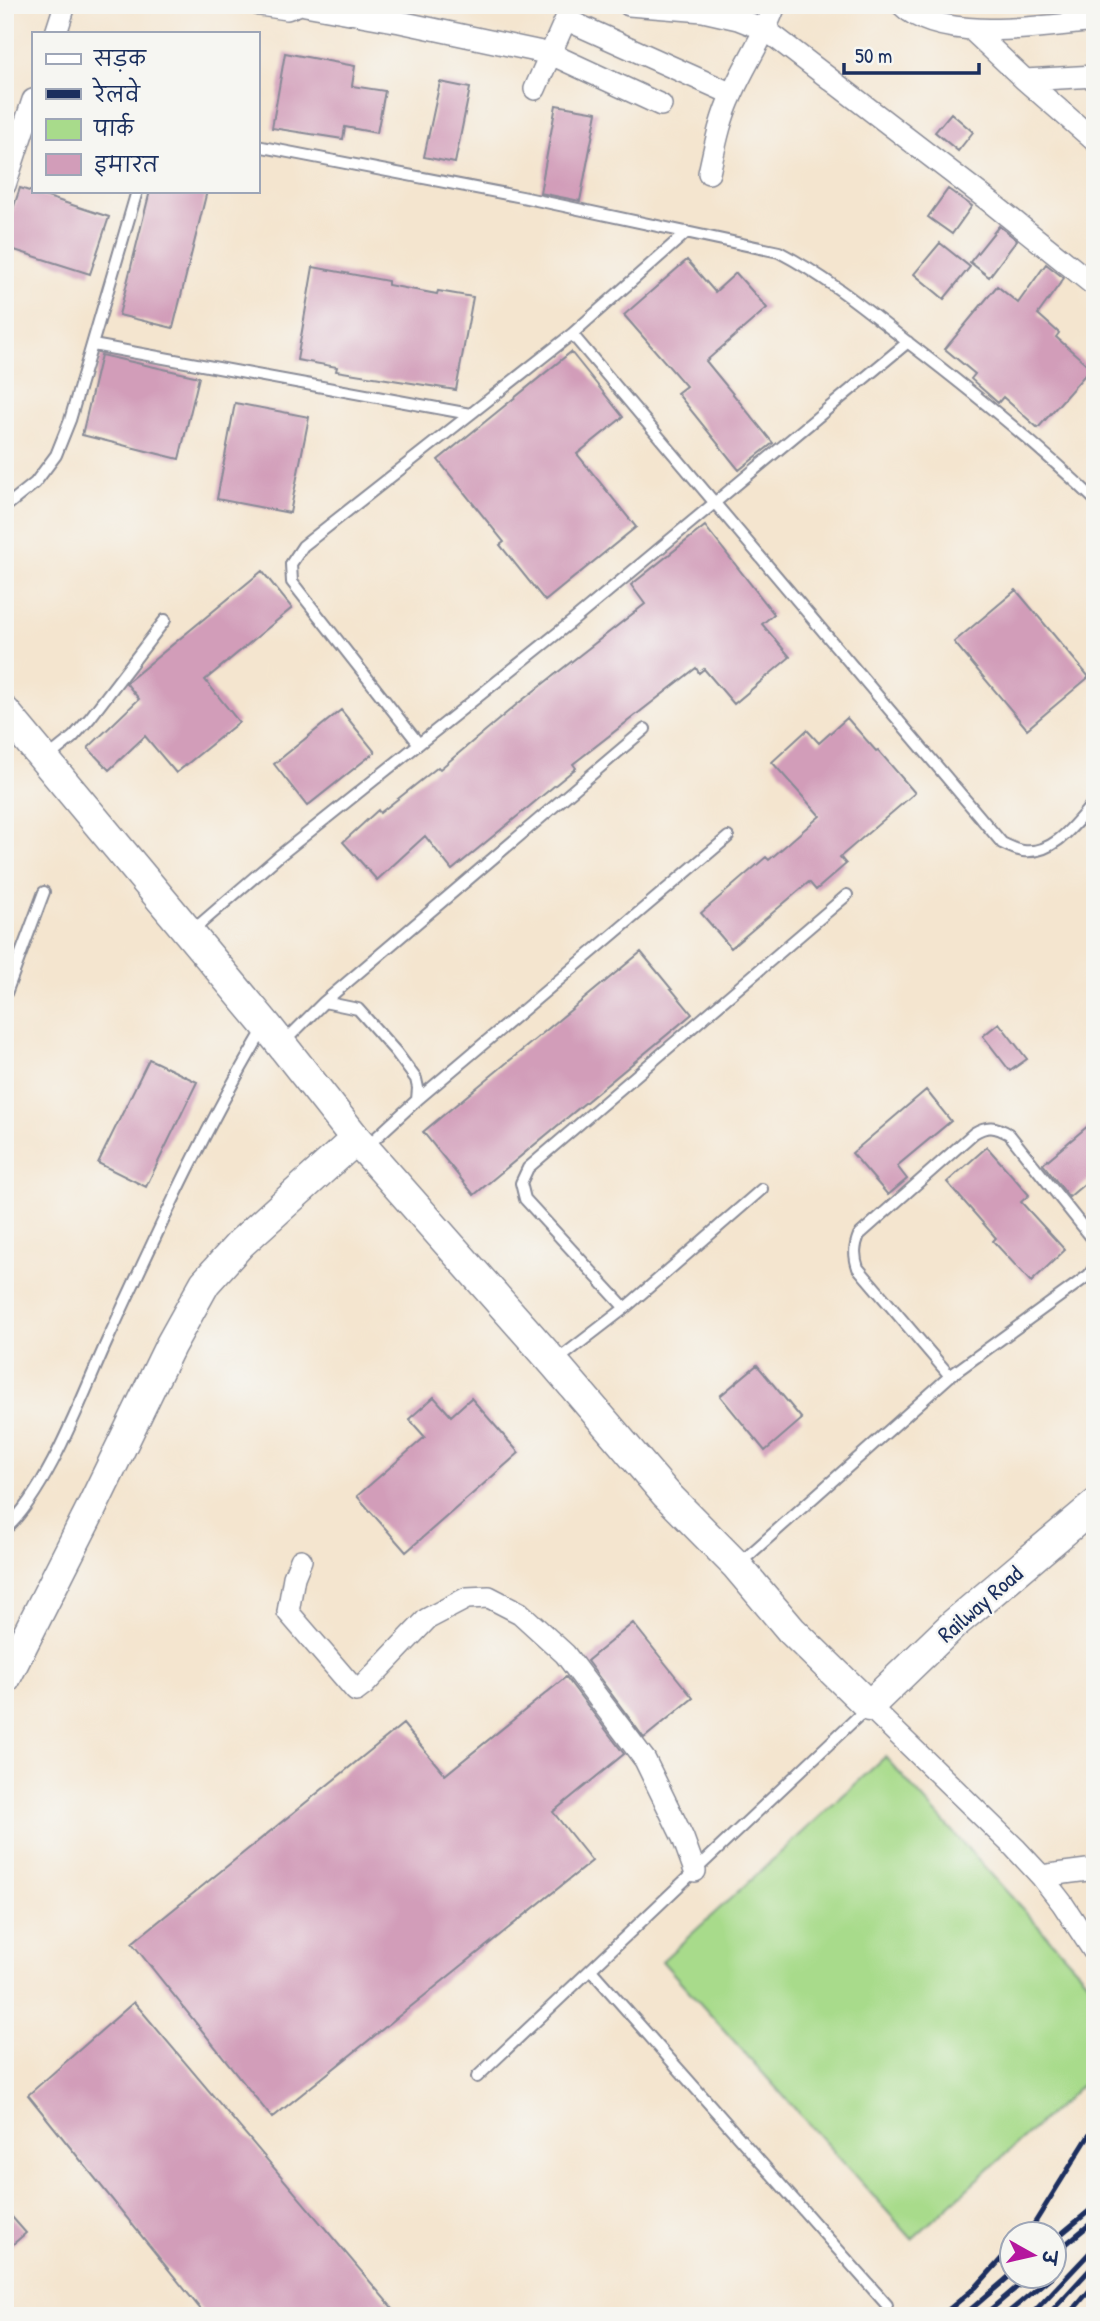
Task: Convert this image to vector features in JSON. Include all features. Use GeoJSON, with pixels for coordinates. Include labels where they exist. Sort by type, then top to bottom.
{"type":"FeatureCollection","features":[{"type":"Feature","properties":{"kind":"street"},"geometry":{"type":"LineString","coordinates":[[56,32],[65,5]]}},
{"type":"Feature","properties":{"kind":"street"},"geometry":{"type":"LineString","coordinates":[[260,5],[287,9],[298,5]]}},
{"type":"Feature","properties":{"kind":"street"},"geometry":{"type":"LineString","coordinates":[[305,5],[413,24],[551,54],[661,106]]}},
{"type":"Feature","properties":{"kind":"street"},"geometry":{"type":"LineString","coordinates":[[629,5],[703,10],[766,30],[1095,286]]}},
{"type":"Feature","properties":{"kind":"street"},"geometry":{"type":"LineString","coordinates":[[709,173],[718,130],[732,94],[766,30],[775,5]]}},
{"type":"Feature","properties":{"kind":"street"},"geometry":{"type":"LineString","coordinates":[[902,5],[910,13],[939,24],[972,30],[1095,20]]}},
{"type":"Feature","properties":{"kind":"street"},"geometry":{"type":"LineString","coordinates":[[536,89],[569,13],[732,94]]}},
{"type":"Feature","properties":{"kind":"street"},"geometry":{"type":"LineString","coordinates":[[972,30],[1095,141]]}},
{"type":"Feature","properties":{"kind":"street"},"geometry":{"type":"LineString","coordinates":[[1025,80],[1095,76]]}},
{"type":"Feature","properties":{"kind":"street"},"geometry":{"type":"LineString","coordinates":[[5,185],[12,139],[32,102]]}},
{"type":"Feature","properties":{"kind":"street"},"geometry":{"type":"LineString","coordinates":[[5,712],[361,1143],[666,1494],[737,1566],[791,1630],[1015,1848],[1062,1903],[1095,1953]]}},
{"type":"Feature","properties":{"kind":"street"},"geometry":{"type":"LineString","coordinates":[[5,1679],[170,1346],[205,1283],[241,1243],[361,1143]]}},
{"type":"Feature","properties":{"kind":"street","name":"Railway Road"},"geometry":{"type":"LineString","coordinates":[[869,1706],[954,1624],[1095,1505]]}},
{"type":"Feature","properties":{"kind":"street"},"geometry":{"type":"LineString","coordinates":[[300,1560],[288,1612],[356,1691],[427,1619],[467,1598],[489,1597],[520,1613],[565,1654],[645,1760],[683,1838],[695,1871]]}},
{"type":"Feature","properties":{"kind":"street"},"geometry":{"type":"LineString","coordinates":[[1041,1876],[1095,1869]]}},
{"type":"Feature","properties":{"kind":"lane"},"geometry":{"type":"LineString","coordinates":[[259,146],[522,197],[779,252],[820,275],[908,342],[1095,500]]}},
{"type":"Feature","properties":{"kind":"lane"},"geometry":{"type":"LineString","coordinates":[[5,507],[34,484],[56,456],[93,345],[137,192]]}},
{"type":"Feature","properties":{"kind":"lane"},"geometry":{"type":"LineString","coordinates":[[419,744],[292,582],[292,564],[303,546],[572,334],[687,232]]}},
{"type":"Feature","properties":{"kind":"lane"},"geometry":{"type":"LineString","coordinates":[[572,334],[1002,843],[1021,851],[1037,851],[1058,841],[1095,801]]}},
{"type":"Feature","properties":{"kind":"lane"},"geometry":{"type":"LineString","coordinates":[[190,933],[279,856],[715,505],[908,342]]}},
{"type":"Feature","properties":{"kind":"lane"},"geometry":{"type":"LineString","coordinates":[[93,345],[470,414]]}},
{"type":"Feature","properties":{"kind":"lane"},"geometry":{"type":"LineString","coordinates":[[45,760],[73,737],[90,718],[165,620]]}},
{"type":"Feature","properties":{"kind":"lane"},"geometry":{"type":"LineString","coordinates":[[5,1530],[27,1505],[56,1454],[148,1252],[233,1081],[274,1035],[324,1002],[645,729]]}},
{"type":"Feature","properties":{"kind":"lane"},"geometry":{"type":"LineString","coordinates":[[361,1143],[417,1100],[728,837]]}},
{"type":"Feature","properties":{"kind":"lane"},"geometry":{"type":"LineString","coordinates":[[5,996],[44,891]]}},
{"type":"Feature","properties":{"kind":"lane"},"geometry":{"type":"LineString","coordinates":[[625,1308],[525,1199],[521,1182],[528,1168],[847,895]]}},
{"type":"Feature","properties":{"kind":"lane"},"geometry":{"type":"LineString","coordinates":[[324,1002],[358,1010],[366,1018],[416,1079],[417,1100]]}},
{"type":"Feature","properties":{"kind":"lane"},"geometry":{"type":"LineString","coordinates":[[950,1377],[858,1268],[854,1257],[859,1235],[974,1133],[985,1127],[998,1128],[1009,1134],[1095,1242]]}},
{"type":"Feature","properties":{"kind":"lane"},"geometry":{"type":"LineString","coordinates":[[554,1363],[625,1308],[762,1189]]}},
{"type":"Feature","properties":{"kind":"lane"},"geometry":{"type":"LineString","coordinates":[[737,1566],[950,1377],[1089,1275],[1095,1266]]}},
{"type":"Feature","properties":{"kind":"lane"},"geometry":{"type":"LineString","coordinates":[[477,2077],[869,1706]]}},
{"type":"Feature","properties":{"kind":"lane"},"geometry":{"type":"LineString","coordinates":[[591,1970],[887,2305]]}},
{"type":"Feature","properties":{"kind":"green space"},"geometry":{"type":"Polygon","coordinates":[[[885,1757],[1095,1989],[1095,2073],[912,2239],[662,1961],[885,1757]]]}},
{"type":"Feature","properties":{"kind":"building"},"geometry":{"type":"Polygon","coordinates":[[[285,53],[355,66],[352,86],[385,91],[377,133],[345,127],[343,139],[272,128],[285,53]]]}},
{"type":"Feature","properties":{"kind":"building"},"geometry":{"type":"Polygon","coordinates":[[[440,82],[470,88],[455,163],[424,157],[440,82]]]}},
{"type":"Feature","properties":{"kind":"building"},"geometry":{"type":"Polygon","coordinates":[[[556,105],[597,112],[580,201],[540,193],[556,105]]]}},
{"type":"Feature","properties":{"kind":"building"},"geometry":{"type":"Polygon","coordinates":[[[951,113],[973,132],[958,151],[935,132],[951,113]]]}},
{"type":"Feature","properties":{"kind":"building"},"geometry":{"type":"Polygon","coordinates":[[[20,188],[109,217],[90,274],[5,247],[5,233],[20,188]]]}},
{"type":"Feature","properties":{"kind":"building"},"geometry":{"type":"Polygon","coordinates":[[[948,189],[972,206],[952,234],[928,217],[948,189]]]}},
{"type":"Feature","properties":{"kind":"building"},"geometry":{"type":"Polygon","coordinates":[[[150,192],[207,192],[173,328],[119,315],[150,192]]]}},
{"type":"Feature","properties":{"kind":"building"},"geometry":{"type":"Polygon","coordinates":[[[999,226],[1017,240],[989,277],[970,262],[999,226]]]}},
{"type":"Feature","properties":{"kind":"building"},"geometry":{"type":"Polygon","coordinates":[[[940,243],[970,267],[944,299],[914,274],[940,243]]]}},
{"type":"Feature","properties":{"kind":"building"},"geometry":{"type":"Polygon","coordinates":[[[687,260],[715,292],[736,273],[767,308],[706,361],[773,443],[739,470],[677,393],[686,386],[624,315],[687,260]]]}},
{"type":"Feature","properties":{"kind":"building"},"geometry":{"type":"Polygon","coordinates":[[[1046,264],[1064,278],[1038,314],[1059,333],[1056,337],[1091,368],[1038,428],[1003,397],[998,403],[971,379],[975,374],[945,349],[997,286],[1018,303],[1046,264]]]}},
{"type":"Feature","properties":{"kind":"building"},"geometry":{"type":"Polygon","coordinates":[[[313,267],[388,281],[388,285],[473,297],[456,390],[336,371],[337,367],[297,360],[313,267]]]}},
{"type":"Feature","properties":{"kind":"building"},"geometry":{"type":"Polygon","coordinates":[[[571,352],[623,417],[577,454],[636,527],[545,601],[500,545],[504,542],[438,460],[571,352]]]}},
{"type":"Feature","properties":{"kind":"building"},"geometry":{"type":"Polygon","coordinates":[[[101,355],[199,377],[179,459],[82,435],[101,355]]]}},
{"type":"Feature","properties":{"kind":"building"},"geometry":{"type":"Polygon","coordinates":[[[235,403],[309,417],[290,513],[217,499],[235,403]]]}},
{"type":"Feature","properties":{"kind":"building"},"geometry":{"type":"Polygon","coordinates":[[[705,526],[774,614],[762,624],[790,657],[734,704],[704,669],[699,673],[696,668],[573,764],[576,768],[452,870],[425,836],[377,880],[343,842],[378,810],[380,813],[438,767],[440,769],[516,705],[645,604],[631,585],[705,526]]]}},
{"type":"Feature","properties":{"kind":"building"},"geometry":{"type":"Polygon","coordinates":[[[262,571],[292,608],[205,680],[239,722],[176,773],[145,736],[109,770],[88,748],[139,699],[126,683],[262,571]]]}},
{"type":"Feature","properties":{"kind":"building"},"geometry":{"type":"Polygon","coordinates":[[[1016,590],[1089,677],[1027,729],[954,642],[1016,590]]]}},
{"type":"Feature","properties":{"kind":"building"},"geometry":{"type":"Polygon","coordinates":[[[341,710],[375,752],[307,806],[274,764],[341,710]]]}},
{"type":"Feature","properties":{"kind":"building"},"geometry":{"type":"Polygon","coordinates":[[[847,718],[915,793],[840,857],[846,864],[816,890],[809,882],[731,948],[701,913],[766,857],[769,860],[820,816],[772,762],[807,730],[819,743],[847,718]]]}},
{"type":"Feature","properties":{"kind":"building"},"geometry":{"type":"Polygon","coordinates":[[[641,952],[692,1014],[474,1195],[423,1132],[641,952]]]}},
{"type":"Feature","properties":{"kind":"building"},"geometry":{"type":"Polygon","coordinates":[[[999,1023],[1027,1059],[1010,1071],[983,1036],[999,1023]]]}},
{"type":"Feature","properties":{"kind":"building"},"geometry":{"type":"Polygon","coordinates":[[[149,1059],[197,1082],[146,1187],[98,1163],[149,1059]]]}},
{"type":"Feature","properties":{"kind":"building"},"geometry":{"type":"Polygon","coordinates":[[[926,1090],[951,1121],[897,1166],[907,1179],[888,1195],[852,1153],[926,1090]]]}},
{"type":"Feature","properties":{"kind":"building"},"geometry":{"type":"Polygon","coordinates":[[[1095,1120],[1095,1175],[1069,1197],[1043,1164],[1095,1120]]]}},
{"type":"Feature","properties":{"kind":"building"},"geometry":{"type":"Polygon","coordinates":[[[987,1147],[1029,1195],[1021,1202],[1065,1250],[1031,1282],[993,1241],[996,1238],[947,1182],[987,1147]]]}},
{"type":"Feature","properties":{"kind":"building"},"geometry":{"type":"Polygon","coordinates":[[[757,1365],[802,1419],[765,1451],[720,1396],[757,1365]]]}},
{"type":"Feature","properties":{"kind":"building"},"geometry":{"type":"Polygon","coordinates":[[[434,1397],[451,1416],[471,1398],[519,1453],[406,1552],[357,1496],[425,1437],[409,1419],[434,1397]]]}},
{"type":"Feature","properties":{"kind":"building"},"geometry":{"type":"Polygon","coordinates":[[[633,1623],[693,1698],[644,1738],[587,1661],[633,1623]]]}},
{"type":"Feature","properties":{"kind":"building"},"geometry":{"type":"Polygon","coordinates":[[[566,1677],[624,1754],[553,1812],[592,1861],[272,2118],[132,1943],[403,1724],[445,1775],[566,1677]]]}},
{"type":"Feature","properties":{"kind":"building"},"geometry":{"type":"Polygon","coordinates":[[[134,2002],[399,2316],[206,2316],[28,2095],[134,2002]]]}},
{"type":"Feature","properties":{"kind":"building"},"geometry":{"type":"Polygon","coordinates":[[[5,2209],[26,2233],[5,2251],[5,2209]]]}},
{"type":"Feature","properties":{"kind":"railway"},"geometry":{"type":"LineString","coordinates":[[1036,2220],[1095,2126]]}},
{"type":"Feature","properties":{"kind":"railway"},"geometry":{"type":"LineString","coordinates":[[1068,2228],[1095,2206]]}},
{"type":"Feature","properties":{"kind":"railway"},"geometry":{"type":"LineString","coordinates":[[1068,2242],[1095,2220]]}},
{"type":"Feature","properties":{"kind":"railway"},"geometry":{"type":"LineString","coordinates":[[1030,2316],[1095,2247]]}},
{"type":"Feature","properties":{"kind":"railway"},"geometry":{"type":"LineString","coordinates":[[941,2316],[976,2287],[998,2263]]}},
{"type":"Feature","properties":{"kind":"railway"},"geometry":{"type":"LineString","coordinates":[[1047,2316],[1095,2264]]}},
{"type":"Feature","properties":{"kind":"railway"},"geometry":{"type":"LineString","coordinates":[[1068,2316],[1095,2284]]}},
{"type":"Feature","properties":{"kind":"railway"},"geometry":{"type":"LineString","coordinates":[[963,2316],[998,2286]]}},
{"type":"Feature","properties":{"kind":"railway"},"geometry":{"type":"LineString","coordinates":[[983,2316],[1014,2290]]}},
{"type":"Feature","properties":{"kind":"railway"},"geometry":{"type":"LineString","coordinates":[[1004,2316],[1035,2290]]}}]}
